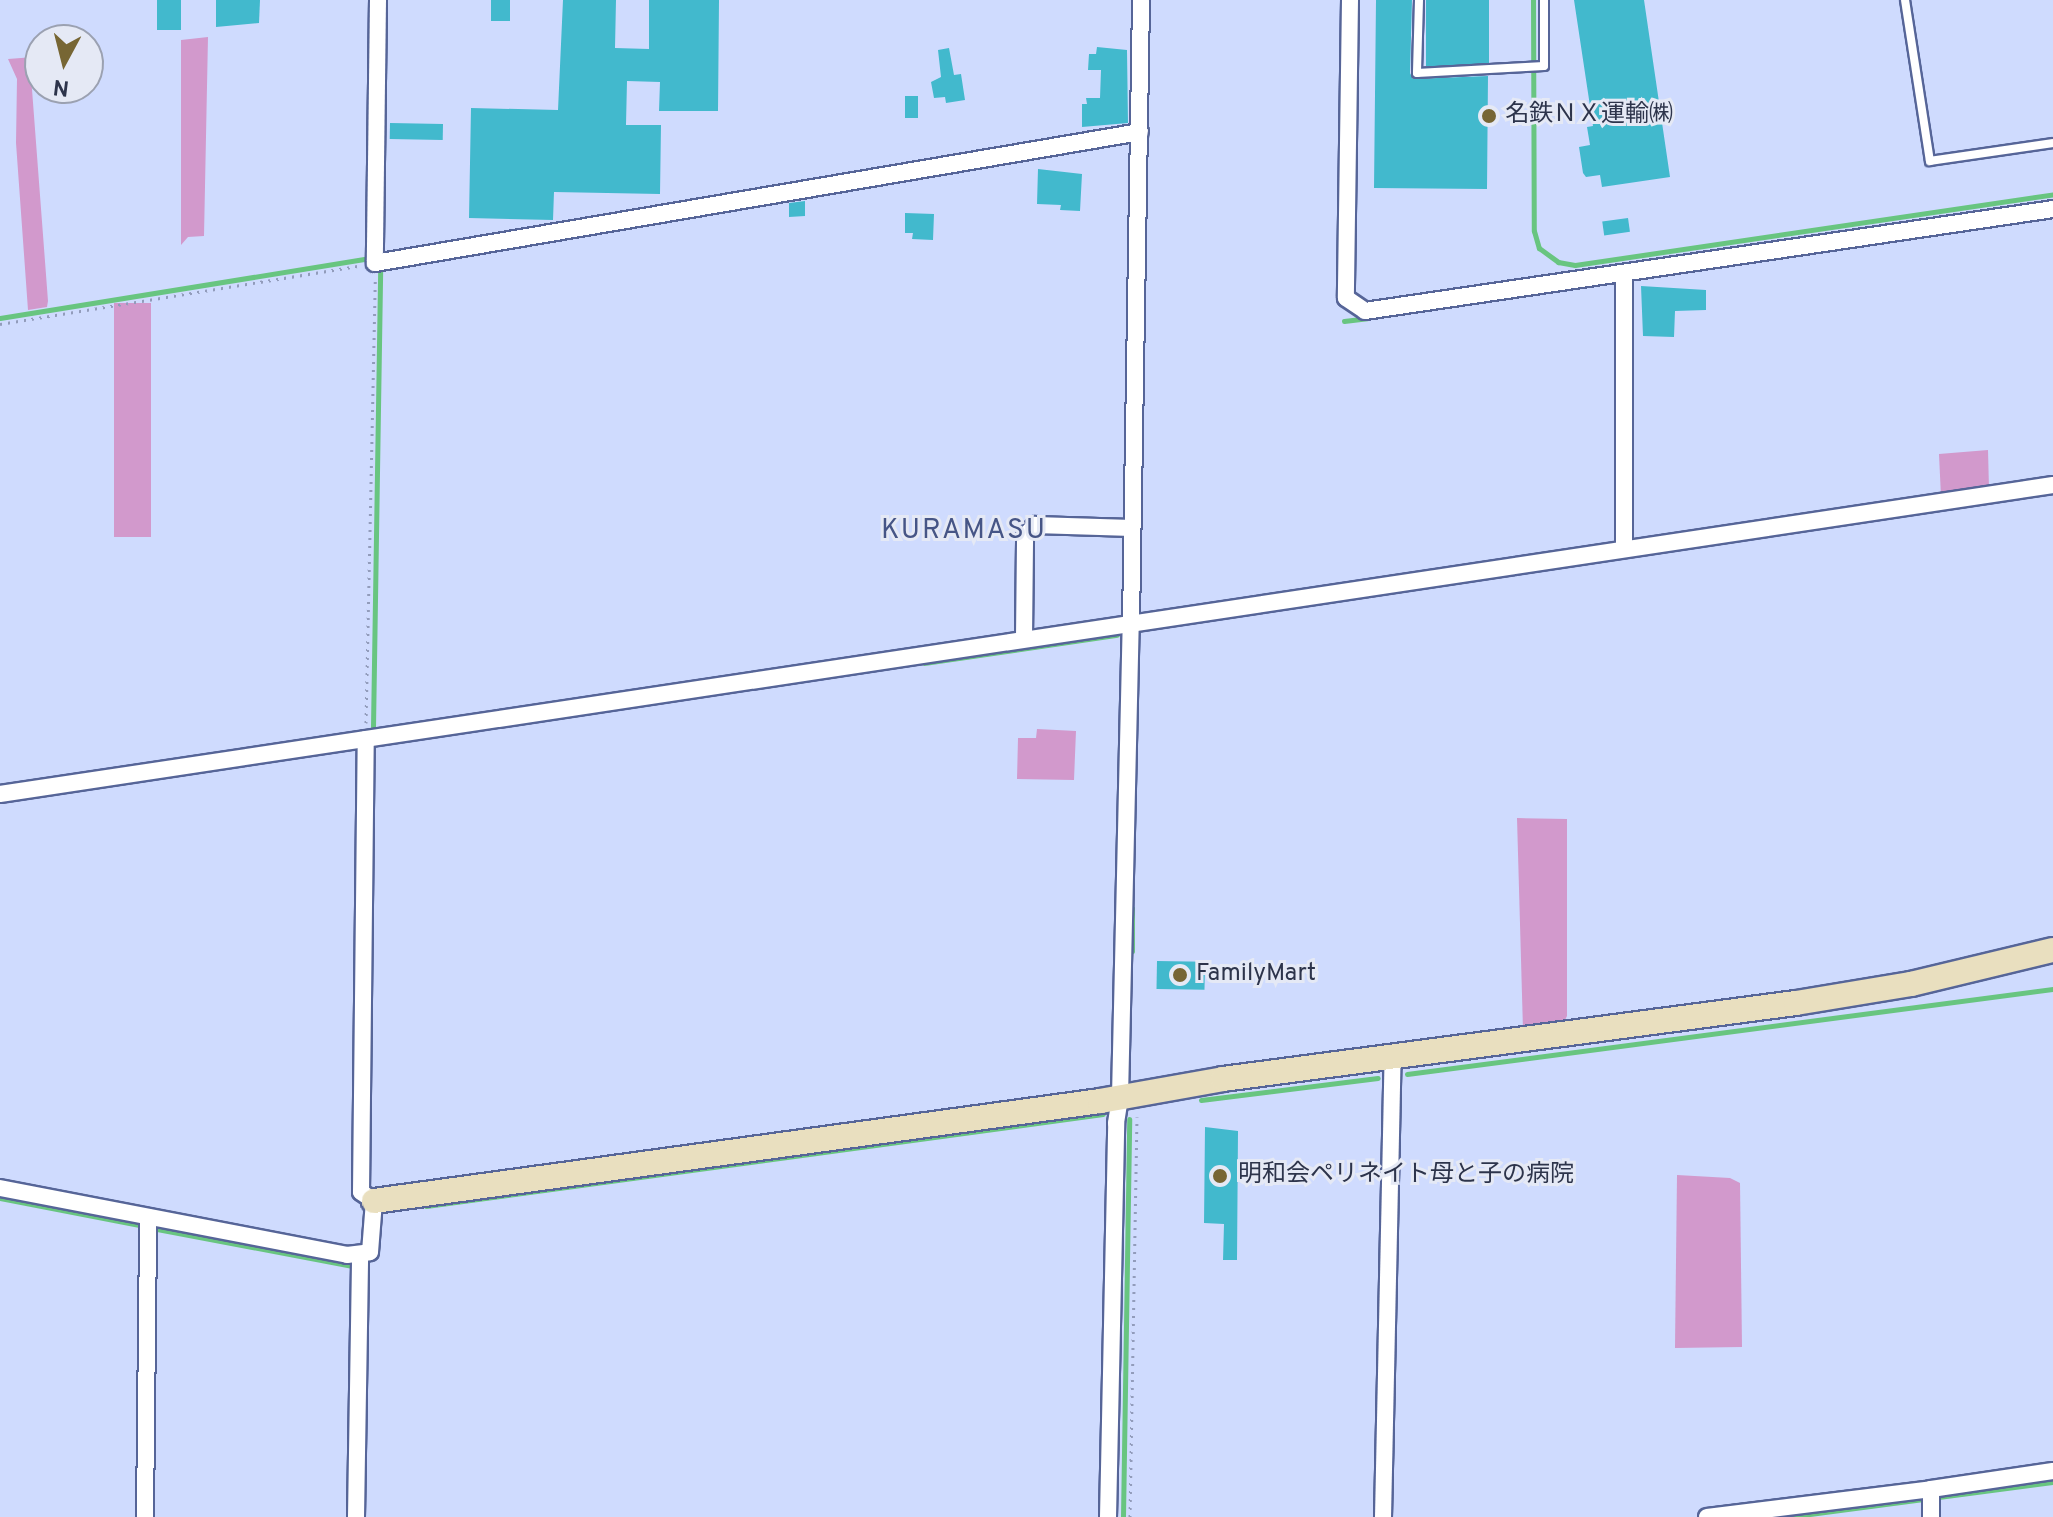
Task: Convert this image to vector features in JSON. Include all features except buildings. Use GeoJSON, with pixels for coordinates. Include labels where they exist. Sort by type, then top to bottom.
{"type":"FeatureCollection","features":[{"type":"Feature","properties":{"kind":"street"},"geometry":{"type":"LineString","coordinates":[[378,0],[379,263],[1140,132]]}},
{"type":"Feature","properties":{"kind":"street"},"geometry":{"type":"LineString","coordinates":[[1108,1517],[1116,1123],[1128,1101],[1136,622],[1132,528],[1141,0]]}},
{"type":"Feature","properties":{"kind":"street"},"geometry":{"type":"LineString","coordinates":[[1350,0],[1346,298],[1365,311],[2053,209]]}},
{"type":"Feature","properties":{"kind":"street"},"geometry":{"type":"LineString","coordinates":[[1624,273],[1624,549]]}},
{"type":"Feature","properties":{"kind":"street"},"geometry":{"type":"LineString","coordinates":[[0,794],[2053,485]]}},
{"type":"Feature","properties":{"kind":"street"},"geometry":{"type":"LineString","coordinates":[[1024,638],[1025,536],[1035,525],[1132,528]]}},
{"type":"Feature","properties":{"kind":"street"},"geometry":{"type":"LineString","coordinates":[[366,739],[361,1192],[374,1201],[1128,1101],[1223,1079],[1882,989],[2053,950]]}},
{"type":"Feature","properties":{"kind":"street"},"geometry":{"type":"LineString","coordinates":[[1383,1517],[1393,1057]]}},
{"type":"Feature","properties":{"kind":"street"},"geometry":{"type":"LineString","coordinates":[[0,1188],[360,1256],[370,1252],[374,1201]]}},
{"type":"Feature","properties":{"kind":"street"},"geometry":{"type":"LineString","coordinates":[[145,1517],[148,1217]]}},
{"type":"Feature","properties":{"kind":"street"},"geometry":{"type":"LineString","coordinates":[[356,1517],[360,1256]]}},
{"type":"Feature","properties":{"kind":"street"},"geometry":{"type":"LineString","coordinates":[[1707,1517],[1931,1500],[2053,1471]]}},
{"type":"Feature","properties":{"kind":"lane"},"geometry":{"type":"LineString","coordinates":[[1419,0],[1417,73],[1544,66],[1544,0]]}},
{"type":"Feature","properties":{"kind":"lane"},"geometry":{"type":"LineString","coordinates":[[1905,0],[1930,161],[2053,143]]}},
{"type":"Feature","properties":{"kind":"path"},"geometry":{"type":"LineString","coordinates":[[0,324],[379,263],[366,739]]}},
{"type":"Feature","properties":{"kind":"path"},"geometry":{"type":"LineString","coordinates":[[1128,1101],[1130,1517]]}},
{"type":"Feature","properties":{"kind":"shaded area"},"geometry":{"type":"Polygon","coordinates":[[[208,37],[204,236],[188,237],[181,245],[181,40],[208,37]]]}},
{"type":"Feature","properties":{"kind":"shaded area"},"geometry":{"type":"Polygon","coordinates":[[[24,58],[24,104],[33,104],[48,301],[47,307],[28,310],[16,143],[17,79],[8,59],[24,58]]]}},
{"type":"Feature","properties":{"kind":"shaded area"},"geometry":{"type":"Polygon","coordinates":[[[114,303],[151,303],[151,537],[114,537],[114,303]]]}},
{"type":"Feature","properties":{"kind":"shaded area"},"geometry":{"type":"Polygon","coordinates":[[[1988,450],[1989,489],[1941,497],[1939,454],[1988,450]]]}},
{"type":"Feature","properties":{"kind":"shaded area"},"geometry":{"type":"Polygon","coordinates":[[[1037,729],[1076,731],[1074,780],[1017,779],[1018,738],[1036,738],[1037,729]]]}},
{"type":"Feature","properties":{"kind":"shaded area"},"geometry":{"type":"Polygon","coordinates":[[[1517,818],[1567,819],[1567,1016],[1563,1024],[1523,1030],[1517,818]]]}},
{"type":"Feature","properties":{"kind":"shaded area"},"geometry":{"type":"Polygon","coordinates":[[[1677,1175],[1730,1178],[1740,1183],[1742,1347],[1675,1348],[1677,1175]]]}},
{"type":"Feature","properties":{"kind":"waterway"},"geometry":{"type":"LineString","coordinates":[[1533,0],[1534,231],[1539,248],[1558,262],[1575,265],[2053,194]]}},
{"type":"Feature","properties":{"kind":"waterway"},"geometry":{"type":"LineString","coordinates":[[0,318],[370,258]]}},
{"type":"Feature","properties":{"kind":"waterway"},"geometry":{"type":"LineString","coordinates":[[373,727],[380,264]]}},
{"type":"Feature","properties":{"kind":"waterway"},"geometry":{"type":"LineString","coordinates":[[1344,321],[1367,318]]}},
{"type":"Feature","properties":{"kind":"waterway"},"geometry":{"type":"LineString","coordinates":[[924,663],[1117,635]]}},
{"type":"Feature","properties":{"kind":"waterway"},"geometry":{"type":"LineString","coordinates":[[1132,908],[1132,951]]}},
{"type":"Feature","properties":{"kind":"waterway"},"geometry":{"type":"LineString","coordinates":[[1407,1074],[2053,989]]}},
{"type":"Feature","properties":{"kind":"waterway"},"geometry":{"type":"LineString","coordinates":[[1201,1100],[1378,1078]]}},
{"type":"Feature","properties":{"kind":"waterway"},"geometry":{"type":"LineString","coordinates":[[426,1206],[1103,1114]]}},
{"type":"Feature","properties":{"kind":"waterway"},"geometry":{"type":"LineString","coordinates":[[1123,1517],[1129,1119]]}},
{"type":"Feature","properties":{"kind":"waterway"},"geometry":{"type":"LineString","coordinates":[[0,1198],[139,1225]]}},
{"type":"Feature","properties":{"kind":"waterway"},"geometry":{"type":"LineString","coordinates":[[157,1229],[353,1266]]}},
{"type":"Feature","properties":{"kind":"waterway"},"geometry":{"type":"LineString","coordinates":[[1787,1517],[2053,1482]]}},
{"type":"Feature","properties":{"kind":"place","name":"名鉄ＮＸ運輸㈱"},"geometry":{"type":"Point","coordinates":[1489,116]}},
{"type":"Feature","properties":{"kind":"place","name":"FamilyMart"},"geometry":{"type":"Point","coordinates":[1180,975]}},
{"type":"Feature","properties":{"kind":"place","name":"明和会ペリネイト母と子の病院"},"geometry":{"type":"Point","coordinates":[1220,1176]}},
{"type":"Feature","properties":{"kind":"district","name":"KURAMASU"},"geometry":{"type":"Point","coordinates":[964,531]}}]}
